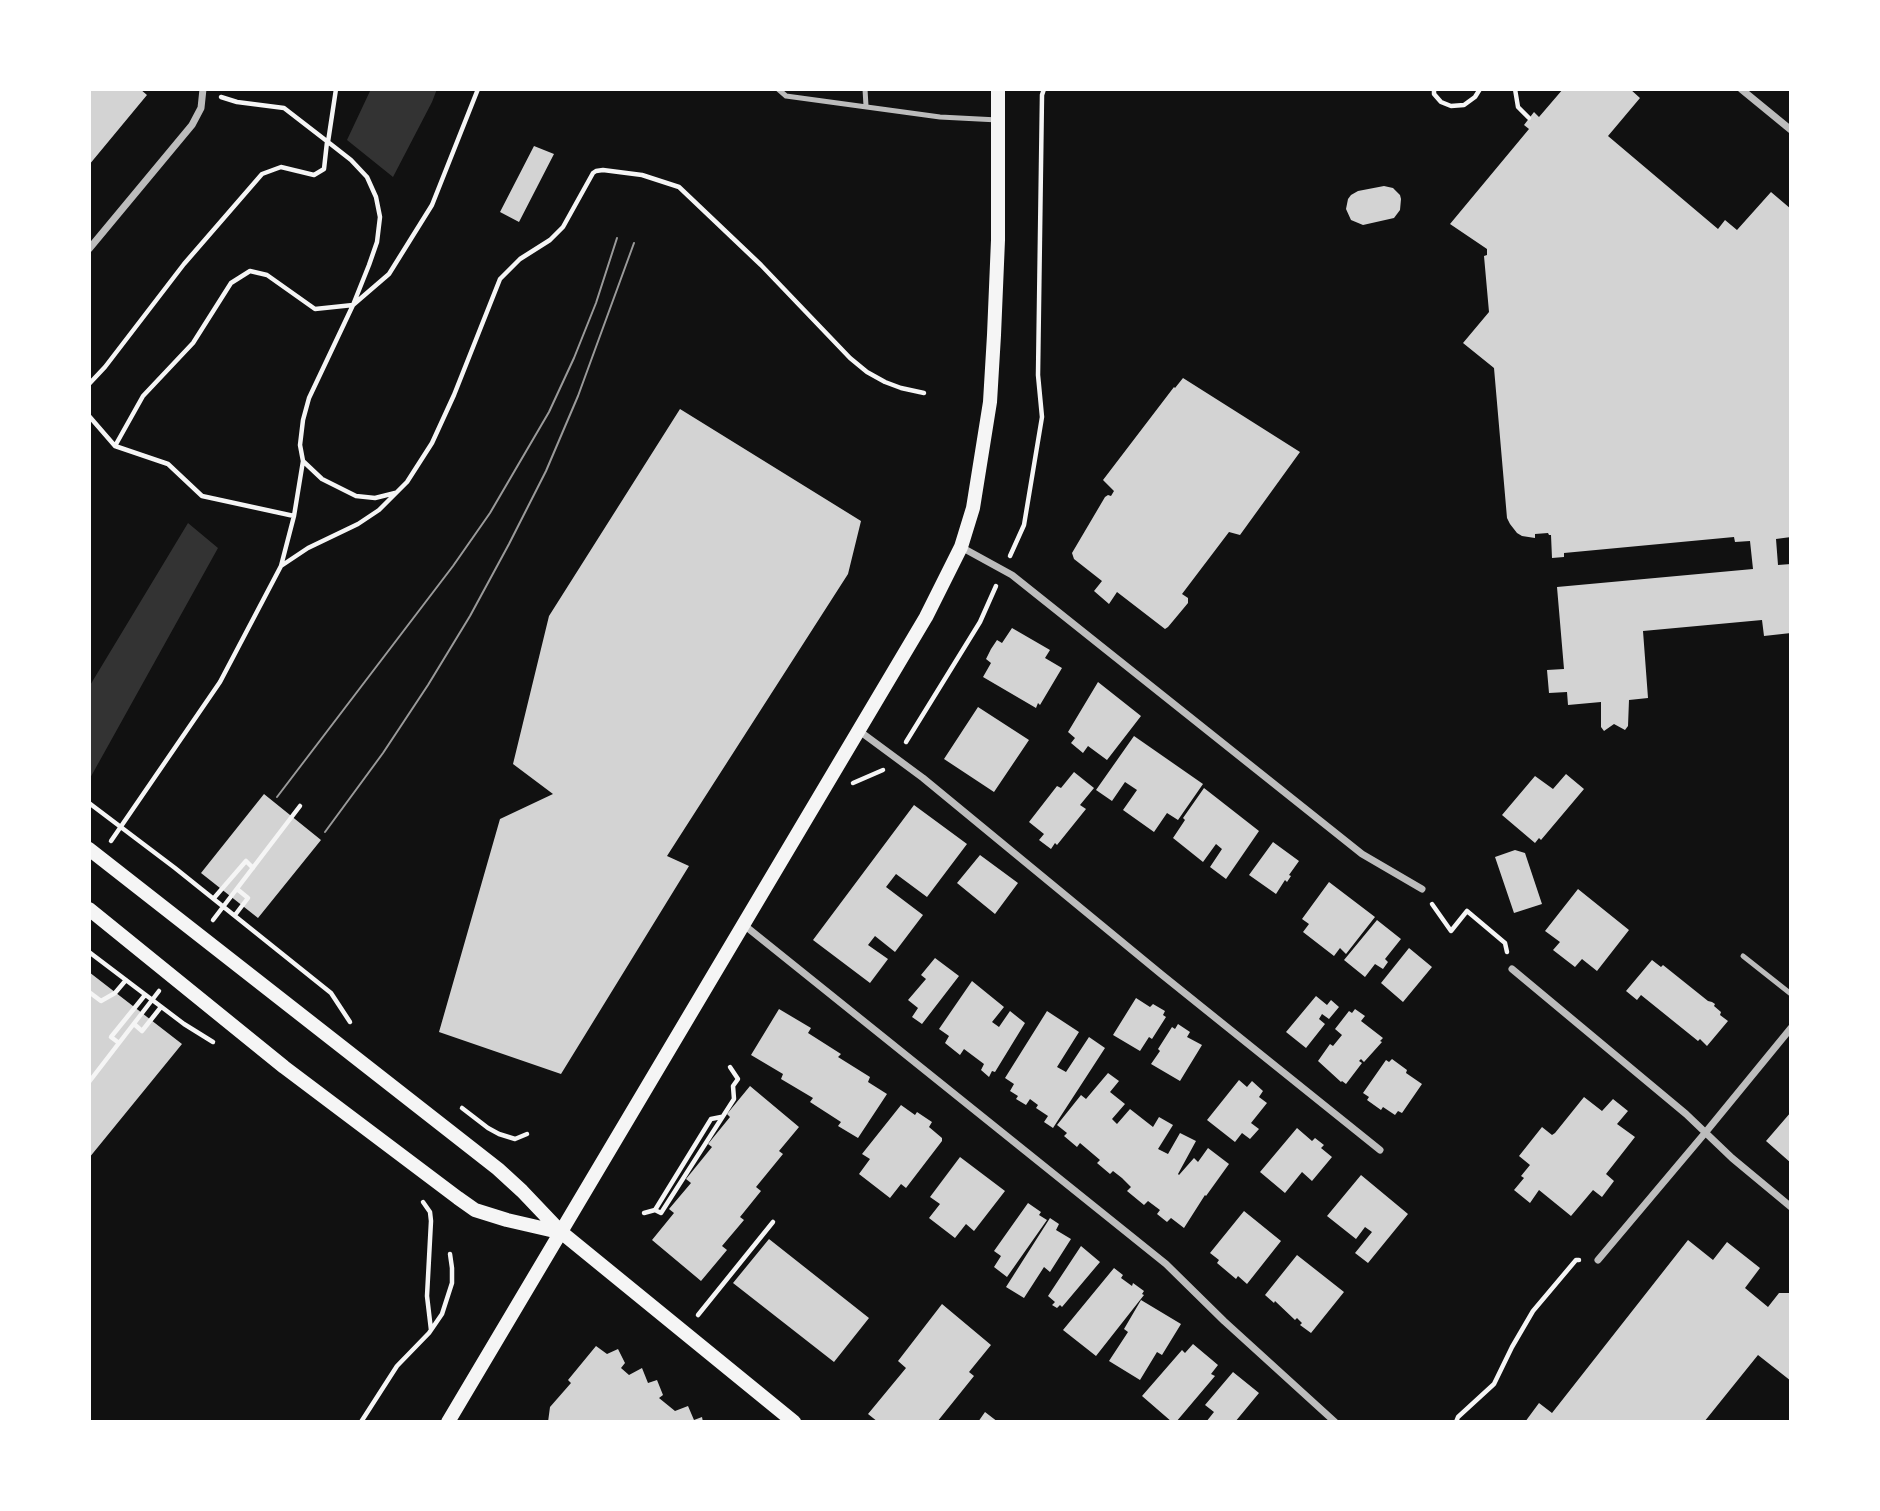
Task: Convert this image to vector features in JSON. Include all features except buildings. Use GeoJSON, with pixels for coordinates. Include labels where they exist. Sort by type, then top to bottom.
{"type":"FeatureCollection","features":[{"type":"Feature","properties":{"kind":"main road"},"geometry":{"type":"LineString","coordinates":[[448,1422],[926,617],[961,547],[973,508],[990,402],[995,335],[998,89]]}},
{"type":"Feature","properties":{"kind":"main road"},"geometry":{"type":"LineString","coordinates":[[97,850],[498,1169],[561,1232],[794,1422]]}},
{"type":"Feature","properties":{"kind":"main road"},"geometry":{"type":"LineString","coordinates":[[89,909],[284,1067],[475,1210],[561,1232]]}},
{"type":"Feature","properties":{"kind":"street"},"geometry":{"type":"LineString","coordinates":[[1741,89],[1791,130]]}},
{"type":"Feature","properties":{"kind":"street"},"geometry":{"type":"LineString","coordinates":[[89,248],[192,125],[201,108],[203,91]]}},
{"type":"Feature","properties":{"kind":"street"},"geometry":{"type":"LineString","coordinates":[[961,547],[1012,575],[1362,853],[1422,889]]}},
{"type":"Feature","properties":{"kind":"street"},"geometry":{"type":"LineString","coordinates":[[858,730],[1380,1150]]}},
{"type":"Feature","properties":{"kind":"street"},"geometry":{"type":"LineString","coordinates":[[744,925],[1166,1264],[1335,1422]]}},
{"type":"Feature","properties":{"kind":"street"},"geometry":{"type":"LineString","coordinates":[[1512,969],[1686,1114],[1791,1207]]}},
{"type":"Feature","properties":{"kind":"street"},"geometry":{"type":"LineString","coordinates":[[1598,1260],[1791,1028]]}},
{"type":"Feature","properties":{"kind":"lane"},"geometry":{"type":"LineString","coordinates":[[778,89],[786,96],[940,117],[998,120]]}},
{"type":"Feature","properties":{"kind":"lane"},"geometry":{"type":"LineString","coordinates":[[865,89],[866,106]]}},
{"type":"Feature","properties":{"kind":"lane"},"geometry":{"type":"LineString","coordinates":[[1743,956],[1791,994]]}},
{"type":"Feature","properties":{"kind":"path"},"geometry":{"type":"LineString","coordinates":[[89,384],[184,264],[262,174],[281,167],[314,175],[324,169],[336,89]]}},
{"type":"Feature","properties":{"kind":"path"},"geometry":{"type":"LineString","coordinates":[[115,446],[143,396],[192,343],[231,283],[250,271],[267,275],[314,309],[353,305],[389,274],[432,205],[478,89]]}},
{"type":"Feature","properties":{"kind":"path"},"geometry":{"type":"LineString","coordinates":[[1021,534],[1042,417],[1038,375],[1044,89]]}},
{"type":"Feature","properties":{"kind":"path"},"geometry":{"type":"LineString","coordinates":[[1434,89],[1434,94],[1441,102],[1451,106],[1464,105],[1475,97],[1480,89]]}},
{"type":"Feature","properties":{"kind":"path"},"geometry":{"type":"LineString","coordinates":[[1516,89],[1518,107],[1529,118]]}},
{"type":"Feature","properties":{"kind":"path"},"geometry":{"type":"LineString","coordinates":[[97,850],[219,682],[281,566],[295,516],[303,461],[300,445],[309,398],[353,305],[377,242],[380,217],[376,197],[366,177],[351,160],[285,108],[237,102],[203,91]]}},
{"type":"Feature","properties":{"kind":"path"},"geometry":{"type":"LineString","coordinates":[[281,566],[308,548],[358,524],[379,510],[398,492],[432,443],[454,396],[500,279],[520,259],[550,240],[563,227],[593,173],[603,170],[642,174],[679,187],[761,265],[850,358],[885,382],[924,393]]}},
{"type":"Feature","properties":{"kind":"path"},"geometry":{"type":"LineString","coordinates":[[89,416],[115,446],[168,464],[202,496],[295,516]]}},
{"type":"Feature","properties":{"kind":"path"},"geometry":{"type":"LineString","coordinates":[[303,461],[321,480],[356,496],[375,498],[398,492]]}},
{"type":"Feature","properties":{"kind":"path"},"geometry":{"type":"LineString","coordinates":[[821,794],[865,779],[884,769],[896,758],[980,622],[988,604]]}},
{"type":"Feature","properties":{"kind":"path"},"geometry":{"type":"LineString","coordinates":[[89,803],[214,898],[331,993]]}},
{"type":"Feature","properties":{"kind":"path"},"geometry":{"type":"LineString","coordinates":[[214,898],[246,861],[253,868]]}},
{"type":"Feature","properties":{"kind":"path"},"geometry":{"type":"LineString","coordinates":[[235,915],[248,898],[237,889]]}},
{"type":"Feature","properties":{"kind":"path"},"geometry":{"type":"LineString","coordinates":[[1422,889],[1451,931],[1468,911],[1505,943]]}},
{"type":"Feature","properties":{"kind":"path"},"geometry":{"type":"LineString","coordinates":[[89,952],[161,1007],[219,1046]]}},
{"type":"Feature","properties":{"kind":"path"},"geometry":{"type":"LineString","coordinates":[[89,992],[101,1001],[116,993],[126,980]]}},
{"type":"Feature","properties":{"kind":"path"},"geometry":{"type":"LineString","coordinates":[[119,1043],[111,1037],[145,995]]}},
{"type":"Feature","properties":{"kind":"path"},"geometry":{"type":"LineString","coordinates":[[134,1024],[142,1031],[161,1007]]}},
{"type":"Feature","properties":{"kind":"path"},"geometry":{"type":"LineString","coordinates":[[645,1213],[655,1210],[661,1213],[734,1099],[733,1086],[738,1079],[730,1067]]}},
{"type":"Feature","properties":{"kind":"path"},"geometry":{"type":"LineString","coordinates":[[514,1139],[527,1134]]}},
{"type":"Feature","properties":{"kind":"path"},"geometry":{"type":"LineString","coordinates":[[421,1200],[430,1212],[431,1221],[427,1296],[431,1330]]}},
{"type":"Feature","properties":{"kind":"path"},"geometry":{"type":"LineString","coordinates":[[684,1332],[773,1222]]}},
{"type":"Feature","properties":{"kind":"path"},"geometry":{"type":"LineString","coordinates":[[361,1422],[397,1366],[431,1330],[445,1307],[452,1283],[450,1254]]}},
{"type":"Feature","properties":{"kind":"path"},"geometry":{"type":"LineString","coordinates":[[1456,1422],[1458,1417],[1494,1384],[1522,1328],[1576,1260],[1598,1260]]}},
{"type":"Feature","properties":{"kind":"shaded area"},"geometry":{"type":"Polygon","coordinates":[[[371,89],[437,89],[393,177],[347,140],[371,89]]]}},
{"type":"Feature","properties":{"kind":"shaded area"},"geometry":{"type":"Polygon","coordinates":[[[188,523],[218,548],[89,780],[89,687],[188,523]]]}},
{"type":"Feature","properties":{"kind":"tram line"},"geometry":{"type":"LineString","coordinates":[[277,797],[453,566],[490,513],[549,412],[574,358],[596,303],[617,238]]}},
{"type":"Feature","properties":{"kind":"tram line"},"geometry":{"type":"LineString","coordinates":[[325,832],[383,753],[428,685],[509,544],[546,471],[578,396],[634,243]]}}]}
